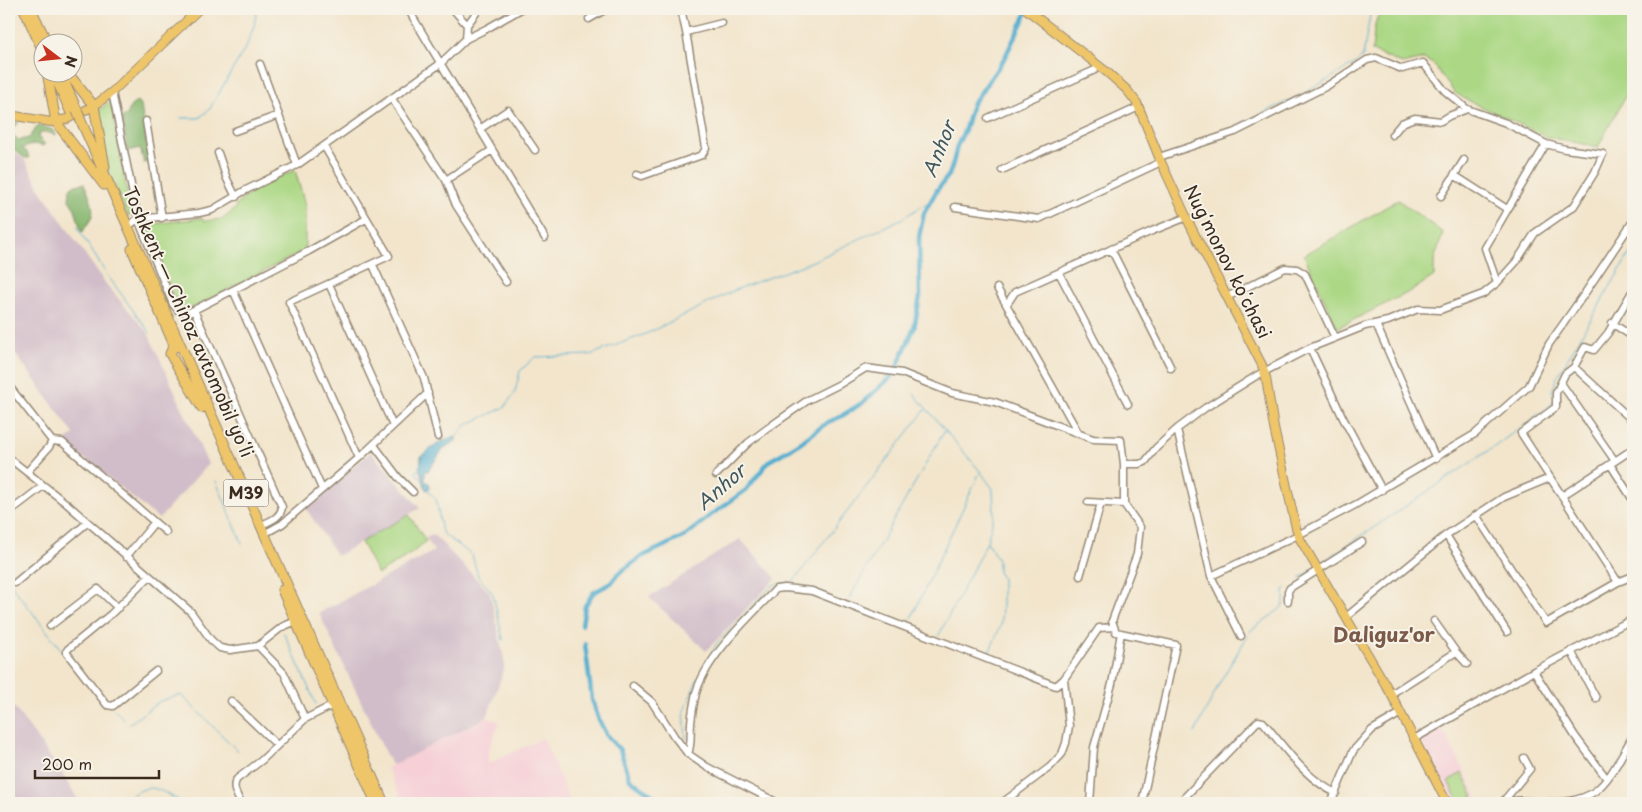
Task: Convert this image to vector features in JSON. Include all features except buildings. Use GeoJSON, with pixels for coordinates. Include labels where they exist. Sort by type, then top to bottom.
{"type":"FeatureCollection","features":[{"type":"Feature","properties":{"kind":"highway"},"geometry":{"type":"LineString","coordinates":[[24,9],[38,32]]}},
{"type":"Feature","properties":{"kind":"highway"},"geometry":{"type":"LineString","coordinates":[[31,9],[40,32]]}},
{"type":"Feature","properties":{"kind":"highway"},"geometry":{"type":"LineString","coordinates":[[50,82],[58,124],[106,184]]}},
{"type":"Feature","properties":{"kind":"highway","name":"Toshkent — Chinoz avtomobil yoʻli"},"geometry":{"type":"LineString","coordinates":[[58,82],[79,122],[180,352],[384,803]]}},
{"type":"Feature","properties":{"kind":"highway","name":"Toshkent — Chinoz avtomobil yoʻli"},"geometry":{"type":"LineString","coordinates":[[64,82],[74,112]]}},
{"type":"Feature","properties":{"kind":"highway"},"geometry":{"type":"LineString","coordinates":[[75,82],[94,106],[106,184]]}},
{"type":"Feature","properties":{"kind":"highway","name":"Toshkent — Chinoz avtomobil yoʻli"},"geometry":{"type":"LineString","coordinates":[[106,184],[169,305],[180,352]]}},
{"type":"Feature","properties":{"kind":"highway","name":"Toshkent — Chinoz avtomobil yoʻli"},"geometry":{"type":"LineString","coordinates":[[180,352],[171,350],[170,354],[202,408],[376,803]]}},
{"type":"Feature","properties":{"kind":"main road"},"geometry":{"type":"LineString","coordinates":[[9,115],[58,124],[94,106],[112,92],[200,9]]}},
{"type":"Feature","properties":{"kind":"main road","name":"Nugʻmonov koʻchasi"},"geometry":{"type":"LineString","coordinates":[[1026,9],[1123,86],[1140,107],[1160,159],[1187,218],[1264,372],[1274,428],[1298,535],[1391,694],[1447,803]]}},
{"type":"Feature","properties":{"kind":"street"},"geometry":{"type":"LineString","coordinates":[[408,9],[545,238]]}},
{"type":"Feature","properties":{"kind":"street"},"geometry":{"type":"LineString","coordinates":[[453,9],[467,25]]}},
{"type":"Feature","properties":{"kind":"street"},"geometry":{"type":"LineString","coordinates":[[466,39],[467,25],[479,9]]}},
{"type":"Feature","properties":{"kind":"street"},"geometry":{"type":"LineString","coordinates":[[128,226],[138,219],[199,214],[212,210],[244,191],[297,166],[440,64],[466,39],[521,9]]}},
{"type":"Feature","properties":{"kind":"street"},"geometry":{"type":"LineString","coordinates":[[589,18],[606,9]]}},
{"type":"Feature","properties":{"kind":"street"},"geometry":{"type":"LineString","coordinates":[[637,174],[642,176],[702,155],[706,148],[681,9]]}},
{"type":"Feature","properties":{"kind":"street"},"geometry":{"type":"LineString","coordinates":[[686,32],[722,23]]}},
{"type":"Feature","properties":{"kind":"street"},"geometry":{"type":"LineString","coordinates":[[955,207],[1039,219],[1160,159],[1235,132],[1327,86],[1362,62],[1372,58],[1402,69],[1423,63],[1445,91],[1467,109],[1506,123],[1546,144],[1564,149],[1603,154],[1595,172],[1574,206],[1535,233],[1516,262],[1497,283],[1478,297],[1440,310],[1418,309],[1388,321],[1365,326],[1310,348],[1264,372],[1205,408],[1177,429],[1156,448],[1145,462],[1124,464]]}},
{"type":"Feature","properties":{"kind":"street"},"geometry":{"type":"LineString","coordinates":[[260,64],[297,166]]}},
{"type":"Feature","properties":{"kind":"street"},"geometry":{"type":"LineString","coordinates":[[988,118],[1095,70],[1098,65]]}},
{"type":"Feature","properties":{"kind":"street"},"geometry":{"type":"LineString","coordinates":[[112,92],[138,219],[169,305],[178,310],[188,313],[309,251],[366,219]]}},
{"type":"Feature","properties":{"kind":"street"},"geometry":{"type":"LineString","coordinates":[[392,99],[446,180],[456,205],[506,282]]}},
{"type":"Feature","properties":{"kind":"street"},"geometry":{"type":"LineString","coordinates":[[1002,170],[1140,107]]}},
{"type":"Feature","properties":{"kind":"street"},"geometry":{"type":"LineString","coordinates":[[1392,135],[1402,123],[1409,120],[1415,118],[1441,121],[1467,109]]}},
{"type":"Feature","properties":{"kind":"street"},"geometry":{"type":"LineString","coordinates":[[480,129],[508,110],[535,150]]}},
{"type":"Feature","properties":{"kind":"street"},"geometry":{"type":"LineString","coordinates":[[235,131],[279,115]]}},
{"type":"Feature","properties":{"kind":"street"},"geometry":{"type":"LineString","coordinates":[[146,121],[162,218]]}},
{"type":"Feature","properties":{"kind":"street"},"geometry":{"type":"LineString","coordinates":[[1497,283],[1485,248],[1546,144]]}},
{"type":"Feature","properties":{"kind":"street"},"geometry":{"type":"LineString","coordinates":[[324,146],[366,219],[389,254],[388,258],[289,302],[359,458]]}},
{"type":"Feature","properties":{"kind":"street"},"geometry":{"type":"LineString","coordinates":[[446,180],[492,150]]}},
{"type":"Feature","properties":{"kind":"street"},"geometry":{"type":"LineString","coordinates":[[218,153],[227,179],[236,197]]}},
{"type":"Feature","properties":{"kind":"street"},"geometry":{"type":"LineString","coordinates":[[1441,196],[1464,160]]}},
{"type":"Feature","properties":{"kind":"street"},"geometry":{"type":"LineString","coordinates":[[1454,175],[1507,209]]}},
{"type":"Feature","properties":{"kind":"street"},"geometry":{"type":"LineString","coordinates":[[1006,304],[1015,292],[1111,249],[1187,218]]}},
{"type":"Feature","properties":{"kind":"street"},"geometry":{"type":"LineString","coordinates":[[1211,576],[1298,535],[1382,490],[1475,434],[1529,386],[1549,344],[1633,221]]}},
{"type":"Feature","properties":{"kind":"street"},"geometry":{"type":"LineString","coordinates":[[1111,249],[1171,368]]}},
{"type":"Feature","properties":{"kind":"street"},"geometry":{"type":"LineString","coordinates":[[373,264],[424,378],[438,437]]}},
{"type":"Feature","properties":{"kind":"street"},"geometry":{"type":"LineString","coordinates":[[1227,297],[1285,268],[1297,269],[1305,274],[1335,338]]}},
{"type":"Feature","properties":{"kind":"street"},"geometry":{"type":"LineString","coordinates":[[1059,273],[1128,404]]}},
{"type":"Feature","properties":{"kind":"street"},"geometry":{"type":"LineString","coordinates":[[329,284],[394,426]]}},
{"type":"Feature","properties":{"kind":"street"},"geometry":{"type":"LineString","coordinates":[[997,288],[1079,434]]}},
{"type":"Feature","properties":{"kind":"street"},"geometry":{"type":"LineString","coordinates":[[233,290],[322,489]]}},
{"type":"Feature","properties":{"kind":"street"},"geometry":{"type":"LineString","coordinates":[[1618,582],[1521,432],[1556,407],[1556,393],[1565,374],[1574,367],[1585,347],[1594,350],[1608,333],[1612,323],[1633,290]]}},
{"type":"Feature","properties":{"kind":"street"},"geometry":{"type":"LineString","coordinates":[[194,310],[282,507],[280,514],[262,530]]}},
{"type":"Feature","properties":{"kind":"street"},"geometry":{"type":"LineString","coordinates":[[1612,323],[1633,337]]}},
{"type":"Feature","properties":{"kind":"street"},"geometry":{"type":"LineString","coordinates":[[1376,324],[1436,459]]}},
{"type":"Feature","properties":{"kind":"street"},"geometry":{"type":"LineString","coordinates":[[1310,348],[1343,418],[1382,490]]}},
{"type":"Feature","properties":{"kind":"street"},"geometry":{"type":"LineString","coordinates":[[1574,367],[1633,421]]}},
{"type":"Feature","properties":{"kind":"street"},"geometry":{"type":"LineString","coordinates":[[716,475],[748,443],[768,428],[808,400],[866,368],[902,374],[952,393],[995,402],[1093,438],[1121,440],[1124,464],[1124,504],[1140,527],[1137,554],[1112,621],[1116,632],[1176,645],[1142,803]]}},
{"type":"Feature","properties":{"kind":"street"},"geometry":{"type":"LineString","coordinates":[[1562,383],[1633,500]]}},
{"type":"Feature","properties":{"kind":"street"},"geometry":{"type":"LineString","coordinates":[[9,386],[52,441],[62,442],[166,532]]}},
{"type":"Feature","properties":{"kind":"street"},"geometry":{"type":"LineString","coordinates":[[262,530],[282,524],[374,446],[428,393]]}},
{"type":"Feature","properties":{"kind":"street"},"geometry":{"type":"LineString","coordinates":[[1177,429],[1211,576],[1241,636]]}},
{"type":"Feature","properties":{"kind":"street"},"geometry":{"type":"LineString","coordinates":[[27,472],[52,441]]}},
{"type":"Feature","properties":{"kind":"street"},"geometry":{"type":"LineString","coordinates":[[374,446],[398,477],[413,492]]}},
{"type":"Feature","properties":{"kind":"street"},"geometry":{"type":"LineString","coordinates":[[1562,496],[1633,448]]}},
{"type":"Feature","properties":{"kind":"street"},"geometry":{"type":"LineString","coordinates":[[9,458],[67,504],[190,612],[210,640],[220,648],[230,650],[258,646],[282,627],[296,621]]}},
{"type":"Feature","properties":{"kind":"street"},"geometry":{"type":"LineString","coordinates":[[1346,617],[1446,535],[1504,497],[1550,478]]}},
{"type":"Feature","properties":{"kind":"street"},"geometry":{"type":"LineString","coordinates":[[9,512],[43,486]]}},
{"type":"Feature","properties":{"kind":"street"},"geometry":{"type":"LineString","coordinates":[[1088,502],[1124,504]]}},
{"type":"Feature","properties":{"kind":"street"},"geometry":{"type":"LineString","coordinates":[[1080,576],[1101,503]]}},
{"type":"Feature","properties":{"kind":"street"},"geometry":{"type":"LineString","coordinates":[[1476,515],[1546,623],[1618,582],[1633,576]]}},
{"type":"Feature","properties":{"kind":"street"},"geometry":{"type":"LineString","coordinates":[[15,583],[87,523]]}},
{"type":"Feature","properties":{"kind":"street"},"geometry":{"type":"LineString","coordinates":[[126,557],[154,523]]}},
{"type":"Feature","properties":{"kind":"street"},"geometry":{"type":"LineString","coordinates":[[1446,535],[1507,632]]}},
{"type":"Feature","properties":{"kind":"street"},"geometry":{"type":"LineString","coordinates":[[1288,601],[1288,591],[1290,588],[1315,567],[1362,542]]}},
{"type":"Feature","properties":{"kind":"street"},"geometry":{"type":"LineString","coordinates":[[149,577],[118,608],[68,649],[67,655],[107,705],[110,706],[113,706],[156,671]]}},
{"type":"Feature","properties":{"kind":"street"},"geometry":{"type":"LineString","coordinates":[[50,626],[98,588],[118,608]]}},
{"type":"Feature","properties":{"kind":"street"},"geometry":{"type":"LineString","coordinates":[[688,754],[691,744],[691,724],[696,692],[702,678],[720,649],[776,589],[812,591],[1056,686],[1064,679],[1098,628],[1114,627]]}},
{"type":"Feature","properties":{"kind":"street"},"geometry":{"type":"LineString","coordinates":[[1414,739],[1534,671],[1633,619]]}},
{"type":"Feature","properties":{"kind":"street"},"geometry":{"type":"LineString","coordinates":[[1434,621],[1467,664]]}},
{"type":"Feature","properties":{"kind":"street"},"geometry":{"type":"LineString","coordinates":[[1090,803],[1094,747],[1112,684],[1121,633]]}},
{"type":"Feature","properties":{"kind":"street"},"geometry":{"type":"LineString","coordinates":[[258,646],[284,673],[305,720]]}},
{"type":"Feature","properties":{"kind":"street"},"geometry":{"type":"LineString","coordinates":[[1571,651],[1596,698]]}},
{"type":"Feature","properties":{"kind":"street"},"geometry":{"type":"LineString","coordinates":[[1391,694],[1456,652]]}},
{"type":"Feature","properties":{"kind":"street"},"geometry":{"type":"LineString","coordinates":[[1534,671],[1575,736],[1607,779]]}},
{"type":"Feature","properties":{"kind":"street"},"geometry":{"type":"LineString","coordinates":[[1006,803],[1057,761],[1062,754],[1069,726],[1064,679]]}},
{"type":"Feature","properties":{"kind":"street"},"geometry":{"type":"LineString","coordinates":[[633,686],[652,702],[688,754],[707,767],[778,803]]}},
{"type":"Feature","properties":{"kind":"street"},"geometry":{"type":"LineString","coordinates":[[231,701],[277,745]]}},
{"type":"Feature","properties":{"kind":"street"},"geometry":{"type":"LineString","coordinates":[[241,803],[234,789],[234,783],[237,779],[262,760],[305,720],[333,705]]}},
{"type":"Feature","properties":{"kind":"street"},"geometry":{"type":"LineString","coordinates":[[1331,803],[1353,751],[1372,730],[1401,713]]}},
{"type":"Feature","properties":{"kind":"street"},"geometry":{"type":"LineString","coordinates":[[1179,803],[1258,721],[1263,722],[1302,767],[1324,788],[1336,793]]}},
{"type":"Feature","properties":{"kind":"street"},"geometry":{"type":"LineString","coordinates":[[1508,803],[1517,800],[1556,803],[1578,802],[1592,795],[1607,779],[1632,740]]}},
{"type":"Feature","properties":{"kind":"street"},"geometry":{"type":"LineString","coordinates":[[1623,752],[1633,748]]}},
{"type":"Feature","properties":{"kind":"street"},"geometry":{"type":"LineString","coordinates":[[1502,803],[1530,769],[1524,758]]}},
{"type":"Feature","properties":{"kind":"shaded area"},"geometry":{"type":"Polygon","coordinates":[[[9,148],[24,159],[43,194],[106,284],[148,333],[208,464],[159,519],[64,442],[74,434],[9,345],[9,148]]]}},
{"type":"Feature","properties":{"kind":"shaded area"},"geometry":{"type":"Polygon","coordinates":[[[371,452],[420,508],[337,556],[305,507],[371,452]]]}},
{"type":"Feature","properties":{"kind":"shaded area"},"geometry":{"type":"Polygon","coordinates":[[[433,534],[490,593],[504,660],[504,669],[487,717],[393,765],[389,761],[319,613],[434,551],[426,538],[433,534]]]}},
{"type":"Feature","properties":{"kind":"shaded area"},"geometry":{"type":"Polygon","coordinates":[[[740,539],[776,578],[706,651],[649,597],[740,539]]]}},
{"type":"Feature","properties":{"kind":"shaded area"},"geometry":{"type":"Polygon","coordinates":[[[9,700],[59,769],[80,803],[9,803],[9,700]]]}},
{"type":"Feature","properties":{"kind":"shaded area"},"geometry":{"type":"Polygon","coordinates":[[[487,717],[500,722],[488,751],[488,764],[543,738],[571,803],[393,803],[401,798],[387,768],[487,717]]]}},
{"type":"Feature","properties":{"kind":"shaded area"},"geometry":{"type":"Polygon","coordinates":[[[1442,727],[1477,797],[1467,803],[1454,803],[1420,739],[1442,727]]]}},
{"type":"Feature","properties":{"kind":"green space"},"geometry":{"type":"Polygon","coordinates":[[[1383,9],[1633,9],[1633,82],[1598,147],[1547,137],[1465,99],[1454,92],[1433,64],[1424,59],[1402,64],[1372,51],[1377,18],[1383,9]]]}},
{"type":"Feature","properties":{"kind":"green space"},"geometry":{"type":"Polygon","coordinates":[[[137,101],[141,105],[149,162],[144,163],[140,148],[127,151],[122,117],[127,115],[130,107],[137,101]]]}},
{"type":"Feature","properties":{"kind":"green space"},"geometry":{"type":"Polygon","coordinates":[[[110,102],[131,214],[128,216],[109,173],[98,113],[101,108],[110,102]]]}},
{"type":"Feature","properties":{"kind":"green space"},"geometry":{"type":"Polygon","coordinates":[[[9,120],[19,123],[10,130],[10,134],[19,140],[29,138],[38,125],[54,130],[56,135],[41,132],[38,137],[45,144],[43,146],[35,144],[22,148],[27,152],[29,158],[25,158],[9,146],[9,120]]]}},
{"type":"Feature","properties":{"kind":"green space"},"geometry":{"type":"Polygon","coordinates":[[[295,170],[305,205],[305,250],[188,310],[178,307],[144,225],[202,218],[204,221],[223,219],[259,186],[295,170]]]}},
{"type":"Feature","properties":{"kind":"green space"},"geometry":{"type":"Polygon","coordinates":[[[84,183],[91,200],[93,213],[83,232],[81,231],[75,209],[69,200],[72,186],[84,183]]]}},
{"type":"Feature","properties":{"kind":"green space"},"geometry":{"type":"Polygon","coordinates":[[[1398,200],[1443,233],[1434,260],[1434,276],[1413,290],[1337,328],[1304,255],[1398,200]]]}},
{"type":"Feature","properties":{"kind":"green space"},"geometry":{"type":"Polygon","coordinates":[[[409,515],[426,541],[412,553],[378,574],[361,542],[409,515]]]}},
{"type":"Feature","properties":{"kind":"green space"},"geometry":{"type":"Polygon","coordinates":[[[1462,773],[1474,797],[1459,803],[1448,781],[1462,773]]]}},
{"type":"Feature","properties":{"kind":"water"},"geometry":{"type":"Polygon","coordinates":[[[456,437],[456,441],[444,448],[428,471],[425,471],[425,481],[429,483],[430,488],[426,490],[420,471],[421,456],[440,442],[456,437]]]}},
{"type":"Feature","properties":{"kind":"waterway"},"geometry":{"type":"LineString","coordinates":[[181,118],[199,118],[209,110],[247,45],[254,26],[257,9]]}},
{"type":"Feature","properties":{"kind":"waterway"},"geometry":{"type":"LineString","coordinates":[[1241,124],[1303,94],[1356,63],[1363,56],[1371,9]]}},
{"type":"Feature","properties":{"kind":"waterway","name":"Anhor"},"geometry":{"type":"LineString","coordinates":[[897,367],[914,328],[920,296],[919,237],[924,213],[937,190],[949,175],[972,105],[1004,59],[1028,10]]}},
{"type":"Feature","properties":{"kind":"waterway"},"geometry":{"type":"LineString","coordinates":[[456,437],[466,425],[505,407],[515,392],[520,371],[535,357],[590,355],[648,333],[735,290],[811,262],[901,219],[930,201]]}},
{"type":"Feature","properties":{"kind":"waterway"},"geometry":{"type":"LineString","coordinates":[[77,227],[107,275],[150,333]]}},
{"type":"Feature","properties":{"kind":"waterway"},"geometry":{"type":"LineString","coordinates":[[1553,394],[1552,391],[1557,377],[1633,248]]}},
{"type":"Feature","properties":{"kind":"waterway","name":"Anhor"},"geometry":{"type":"LineString","coordinates":[[582,625],[585,606],[593,593],[611,583],[618,574],[641,557],[685,536],[746,490],[769,461],[797,445],[828,422],[862,403],[892,376]]}},
{"type":"Feature","properties":{"kind":"waterway"},"geometry":{"type":"LineString","coordinates":[[914,394],[980,471],[993,489],[994,515],[987,542],[939,635]]}},
{"type":"Feature","properties":{"kind":"waterway"},"geometry":{"type":"LineString","coordinates":[[1318,565],[1494,447],[1551,405],[1554,400]]}},
{"type":"Feature","properties":{"kind":"waterway"},"geometry":{"type":"LineString","coordinates":[[703,671],[717,643],[773,585],[793,582],[926,409]]}},
{"type":"Feature","properties":{"kind":"waterway"},"geometry":{"type":"LineString","coordinates":[[849,599],[945,430]]}},
{"type":"Feature","properties":{"kind":"waterway"},"geometry":{"type":"LineString","coordinates":[[421,463],[416,473],[421,479]]}},
{"type":"Feature","properties":{"kind":"waterway"},"geometry":{"type":"LineString","coordinates":[[908,625],[980,472]]}},
{"type":"Feature","properties":{"kind":"waterway"},"geometry":{"type":"LineString","coordinates":[[216,481],[242,543]]}},
{"type":"Feature","properties":{"kind":"waterway"},"geometry":{"type":"LineString","coordinates":[[429,487],[429,492],[436,499],[442,533],[472,555],[478,576],[493,594],[503,640]]}},
{"type":"Feature","properties":{"kind":"waterway"},"geometry":{"type":"LineString","coordinates":[[987,542],[998,560],[998,572],[1002,578],[1001,625],[989,653]]}},
{"type":"Feature","properties":{"kind":"waterway"},"geometry":{"type":"LineString","coordinates":[[1300,578],[1313,569]]}},
{"type":"Feature","properties":{"kind":"waterway"},"geometry":{"type":"LineString","coordinates":[[9,582],[63,652]]}},
{"type":"Feature","properties":{"kind":"waterway"},"geometry":{"type":"LineString","coordinates":[[1195,733],[1220,682],[1251,630],[1279,610],[1284,604],[1284,590],[1286,588]]}},
{"type":"Feature","properties":{"kind":"waterway"},"geometry":{"type":"LineString","coordinates":[[284,633],[316,704]]}},
{"type":"Feature","properties":{"kind":"waterway","name":"Anhor"},"geometry":{"type":"LineString","coordinates":[[585,644],[592,700],[599,720],[607,736],[620,750],[630,779],[663,803]]}},
{"type":"Feature","properties":{"kind":"waterway"},"geometry":{"type":"LineString","coordinates":[[686,739],[684,711],[698,678]]}},
{"type":"Feature","properties":{"kind":"waterway"},"geometry":{"type":"LineString","coordinates":[[114,709],[129,724],[160,701],[181,695],[238,751]]}},
{"type":"Feature","properties":{"kind":"waterway"},"geometry":{"type":"LineString","coordinates":[[117,803],[144,789],[150,788],[163,792],[183,803]]}},
{"type":"Feature","properties":{"kind":"district","name":"Daliguz'or"},"geometry":{"type":"Point","coordinates":[1384,635]}}]}
